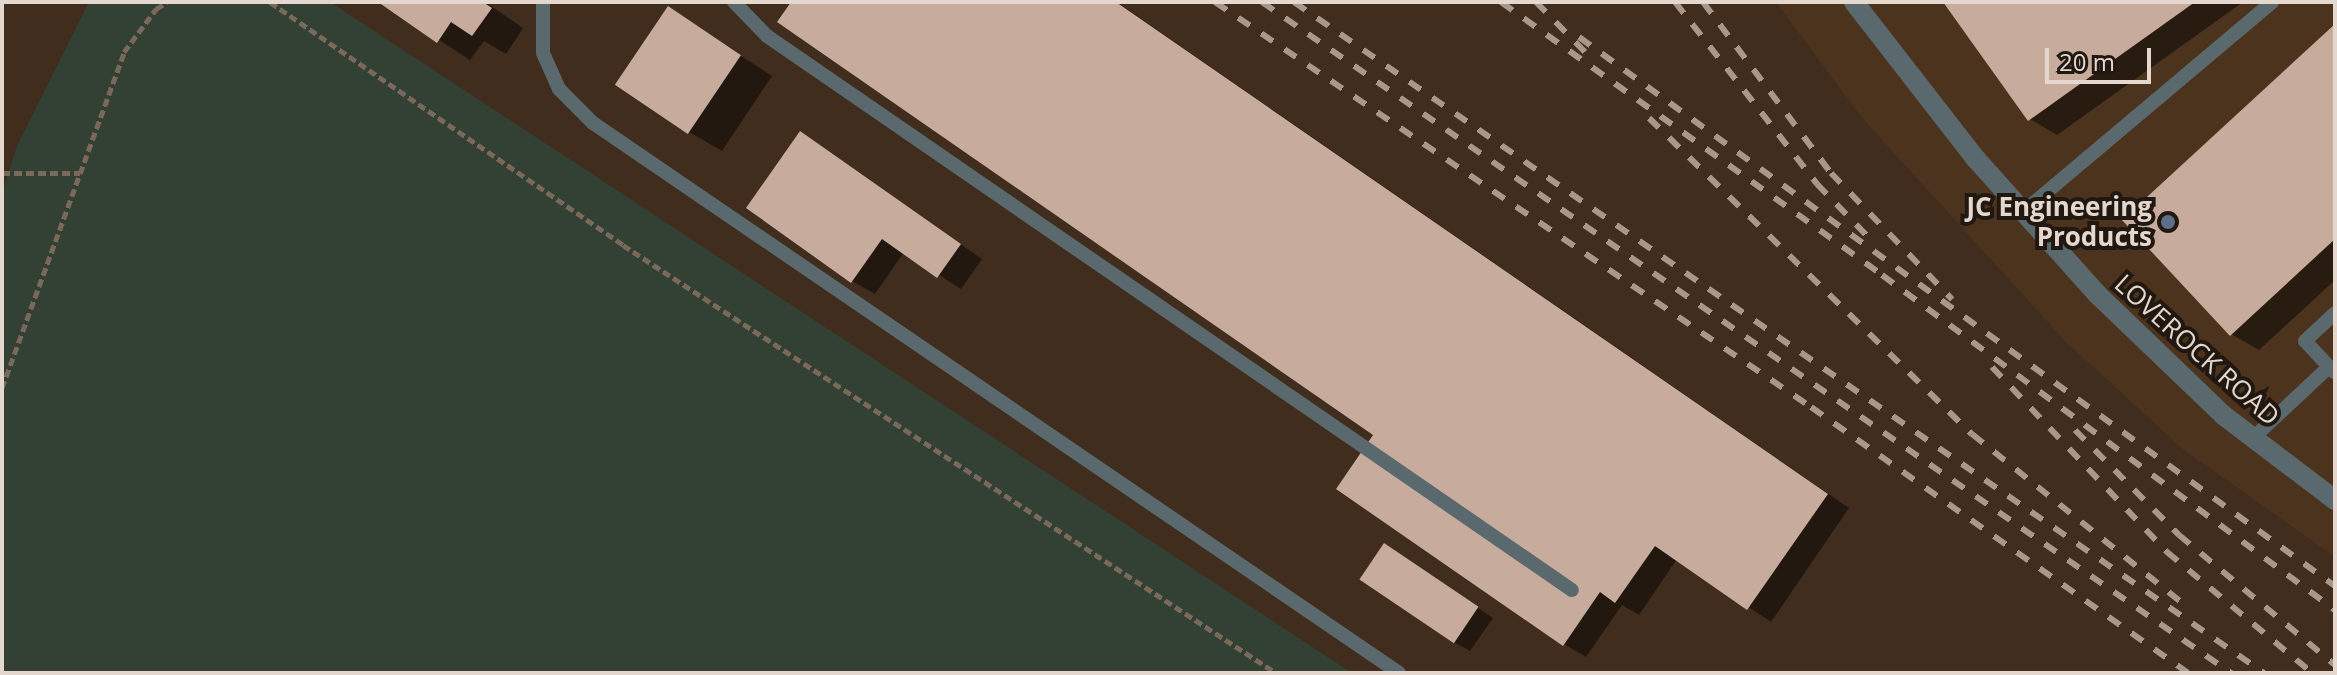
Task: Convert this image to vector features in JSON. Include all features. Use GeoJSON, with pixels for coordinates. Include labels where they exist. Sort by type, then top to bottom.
{"type":"FeatureCollection","features":[{"type":"Feature","properties":{"kind":"street","name":"LOVEROCK ROAD"},"geometry":{"type":"LineString","coordinates":[[1854,2],[1914,83],[2023,212],[2185,381],[2335,500]]}},
{"type":"Feature","properties":{"kind":"lane"},"geometry":{"type":"LineString","coordinates":[[543,2],[543,53],[559,89],[593,123],[1399,673]]}},
{"type":"Feature","properties":{"kind":"lane"},"geometry":{"type":"LineString","coordinates":[[734,2],[767,36],[1572,590]]}},
{"type":"Feature","properties":{"kind":"lane"},"geometry":{"type":"LineString","coordinates":[[2023,212],[2272,2]]}},
{"type":"Feature","properties":{"kind":"lane"},"geometry":{"type":"LineString","coordinates":[[2253,438],[2332,370],[2305,341],[2335,313]]}},
{"type":"Feature","properties":{"kind":"path"},"geometry":{"type":"LineString","coordinates":[[2,388],[124,52],[156,9],[167,2]]}},
{"type":"Feature","properties":{"kind":"path"},"geometry":{"type":"LineString","coordinates":[[270,2],[623,245],[1276,673]]}},
{"type":"Feature","properties":{"kind":"path"},"geometry":{"type":"LineString","coordinates":[[2,173],[80,173]]}},
{"type":"Feature","properties":{"kind":"shaded area"},"geometry":{"type":"Polygon","coordinates":[[[1776,2],[2335,2],[2335,557],[2184,450],[2068,344],[1862,118],[1776,2]]]}},
{"type":"Feature","properties":{"kind":"green space"},"geometry":{"type":"Polygon","coordinates":[[[89,2],[330,2],[1352,673],[2,673],[2,193],[17,146],[89,2]]]}},
{"type":"Feature","properties":{"kind":"building"},"geometry":{"type":"Polygon","coordinates":[[[378,2],[483,2],[492,8],[472,36],[451,22],[437,43],[378,2]]]}},
{"type":"Feature","properties":{"kind":"building"},"geometry":{"type":"Polygon","coordinates":[[[791,2],[1116,2],[1828,494],[1747,610],[1655,546],[1615,603],[1600,592],[1563,646],[1336,489],[1373,435],[777,22],[791,2]]]}},
{"type":"Feature","properties":{"kind":"building"},"geometry":{"type":"Polygon","coordinates":[[[1943,2],[2195,2],[2028,121],[1943,2]]]}},
{"type":"Feature","properties":{"kind":"building"},"geometry":{"type":"Polygon","coordinates":[[[668,6],[741,55],[688,134],[615,85],[668,6]]]}},
{"type":"Feature","properties":{"kind":"building"},"geometry":{"type":"Polygon","coordinates":[[[2335,24],[2335,239],[2230,336],[2122,220],[2335,24]]]}},
{"type":"Feature","properties":{"kind":"building"},"geometry":{"type":"Polygon","coordinates":[[[800,131],[961,244],[937,278],[882,239],[851,283],[746,208],[800,131]]]}},
{"type":"Feature","properties":{"kind":"building"},"geometry":{"type":"Polygon","coordinates":[[[1384,543],[1479,607],[1454,643],[1359,579],[1384,543]]]}},
{"type":"Feature","properties":{"kind":"railway"},"geometry":{"type":"LineString","coordinates":[[1215,2],[1811,407],[2188,673]]}},
{"type":"Feature","properties":{"kind":"railway"},"geometry":{"type":"LineString","coordinates":[[1262,2],[2231,673]]}},
{"type":"Feature","properties":{"kind":"railway"},"geometry":{"type":"LineString","coordinates":[[1294,2],[2264,673]]}},
{"type":"Feature","properties":{"kind":"railway"},"geometry":{"type":"LineString","coordinates":[[1501,2],[1882,275],[2335,610]]}},
{"type":"Feature","properties":{"kind":"railway"},"geometry":{"type":"LineString","coordinates":[[1536,2],[1585,52]]}},
{"type":"Feature","properties":{"kind":"railway"},"geometry":{"type":"LineString","coordinates":[[1675,2],[1817,184],[1871,240]]}},
{"type":"Feature","properties":{"kind":"railway"},"geometry":{"type":"LineString","coordinates":[[1703,2],[1831,173],[1952,299]]}},
{"type":"Feature","properties":{"kind":"railway"},"geometry":{"type":"LineString","coordinates":[[1579,37],[2335,586]]}},
{"type":"Feature","properties":{"kind":"railway"},"geometry":{"type":"LineString","coordinates":[[1649,118],[1972,434],[2181,602]]}},
{"type":"Feature","properties":{"kind":"railway"},"geometry":{"type":"LineString","coordinates":[[1992,367],[2167,552],[2312,673]]}},
{"type":"Feature","properties":{"kind":"railway"},"geometry":{"type":"LineString","coordinates":[[2075,430],[2179,535],[2335,665]]}},
{"type":"Feature","properties":{"kind":"place","name":"JC Engineering Products"},"geometry":{"type":"Point","coordinates":[2168,222]}}]}
